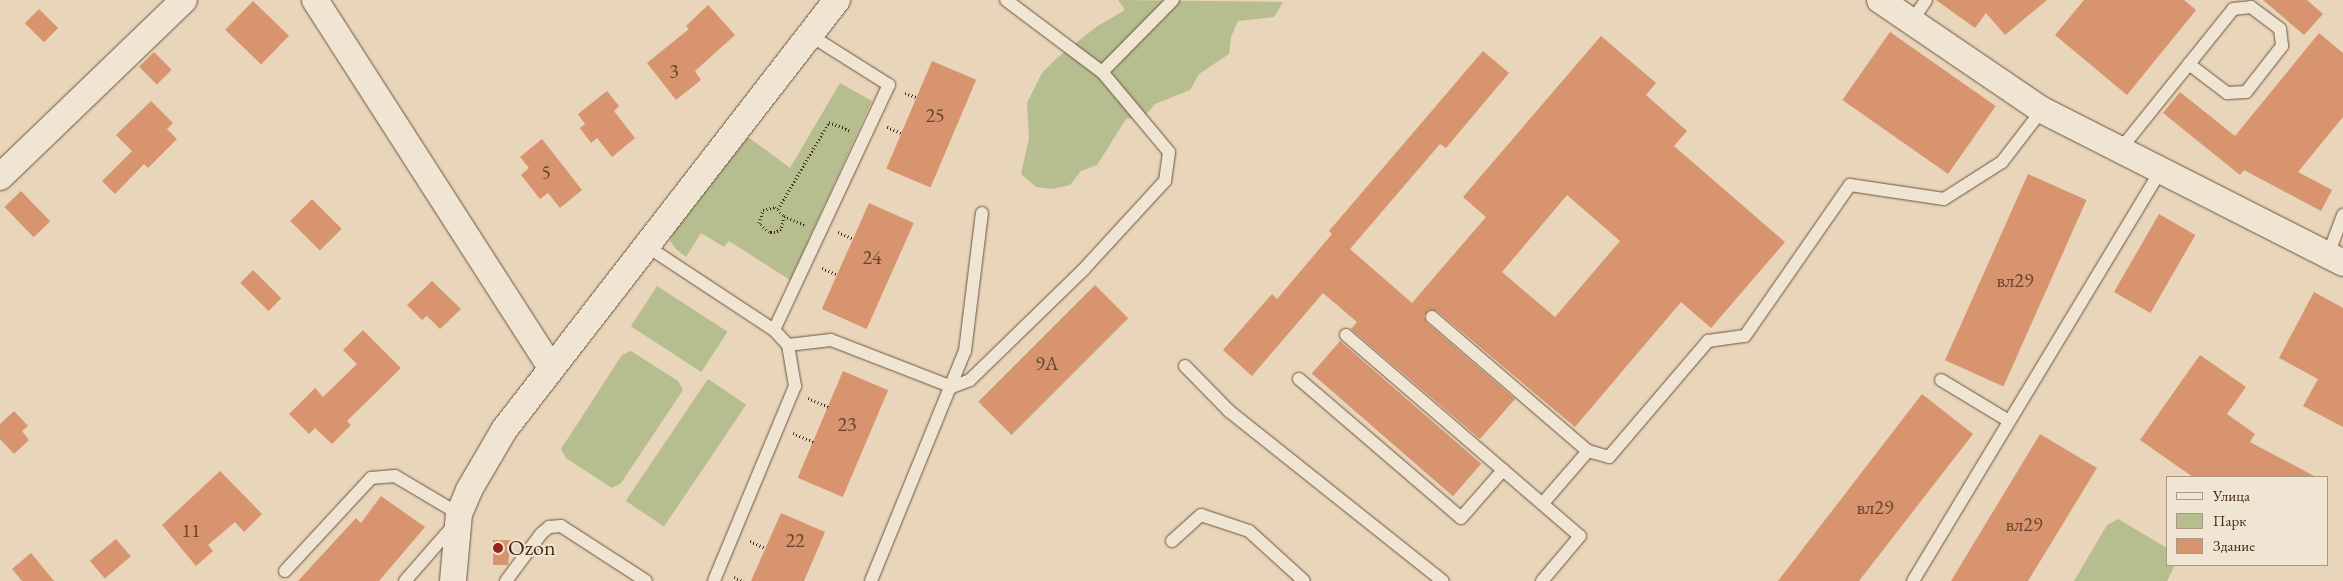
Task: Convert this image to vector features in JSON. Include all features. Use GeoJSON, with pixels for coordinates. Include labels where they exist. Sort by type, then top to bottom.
{"type":"FeatureCollection","features":[{"type":"Feature","properties":{"kind":"street"},"geometry":{"type":"LineString","coordinates":[[0,176],[184,0]]}},
{"type":"Feature","properties":{"kind":"street"},"geometry":{"type":"LineString","coordinates":[[315,0],[551,366]]}},
{"type":"Feature","properties":{"kind":"street"},"geometry":{"type":"LineString","coordinates":[[453,581],[458,517],[468,490],[504,430],[551,366],[837,0]]}},
{"type":"Feature","properties":{"kind":"street"},"geometry":{"type":"LineString","coordinates":[[1880,0],[2042,110],[2160,172],[2336,259]]}},
{"type":"Feature","properties":{"kind":"lane"},"geometry":{"type":"LineString","coordinates":[[788,345],[831,340],[952,387],[970,380],[1084,269],[1165,182],[1169,152],[1102,72],[1006,0]]}},
{"type":"Feature","properties":{"kind":"lane"},"geometry":{"type":"LineString","coordinates":[[1102,72],[1173,0]]}},
{"type":"Feature","properties":{"kind":"lane"},"geometry":{"type":"LineString","coordinates":[[1912,22],[1926,0]]}},
{"type":"Feature","properties":{"kind":"lane"},"geometry":{"type":"LineString","coordinates":[[2119,151],[2233,9],[2251,8],[2280,30],[2282,46],[2246,92],[2226,94],[2189,64]]}},
{"type":"Feature","properties":{"kind":"lane"},"geometry":{"type":"LineString","coordinates":[[774,330],[889,85],[810,35]]}},
{"type":"Feature","properties":{"kind":"lane"},"geometry":{"type":"LineString","coordinates":[[1432,318],[1588,451],[1609,457],[1708,341],[1745,336],[1850,185],[1944,199],[2002,162],[2042,110]]}},
{"type":"Feature","properties":{"kind":"lane"},"geometry":{"type":"LineString","coordinates":[[1913,581],[2160,172]]}},
{"type":"Feature","properties":{"kind":"lane"},"geometry":{"type":"LineString","coordinates":[[871,581],[952,387],[965,351],[982,213]]}},
{"type":"Feature","properties":{"kind":"lane"},"geometry":{"type":"LineString","coordinates":[[2336,259],[2343,215]]}},
{"type":"Feature","properties":{"kind":"lane"},"geometry":{"type":"LineString","coordinates":[[645,245],[774,330],[788,345],[795,386],[714,581]]}},
{"type":"Feature","properties":{"kind":"lane"},"geometry":{"type":"LineString","coordinates":[[1346,335],[1580,536],[1542,581]]}},
{"type":"Feature","properties":{"kind":"lane"},"geometry":{"type":"LineString","coordinates":[[1185,366],[1228,411],[1443,581]]}},
{"type":"Feature","properties":{"kind":"lane"},"geometry":{"type":"LineString","coordinates":[[1299,379],[1461,518],[1503,470]]}},
{"type":"Feature","properties":{"kind":"lane"},"geometry":{"type":"LineString","coordinates":[[1941,380],[2009,422]]}},
{"type":"Feature","properties":{"kind":"lane"},"geometry":{"type":"LineString","coordinates":[[1543,504],[1588,451]]}},
{"type":"Feature","properties":{"kind":"lane"},"geometry":{"type":"LineString","coordinates":[[285,571],[371,478],[395,476],[458,517],[405,581]]}},
{"type":"Feature","properties":{"kind":"lane"},"geometry":{"type":"LineString","coordinates":[[1172,541],[1202,515],[1249,531],[1304,581]]}},
{"type":"Feature","properties":{"kind":"lane"},"geometry":{"type":"LineString","coordinates":[[506,581],[541,534],[549,527],[561,526],[646,581]]}},
{"type":"Feature","properties":{"kind":"path"},"geometry":{"type":"LineString","coordinates":[[778,209],[829,122],[864,137]]}},
{"type":"Feature","properties":{"kind":"path"},"geometry":{"type":"LineString","coordinates":[[768,207],[778,209],[784,216],[784,223],[781,228],[769,232],[760,223],[760,216],[768,207]]}},
{"type":"Feature","properties":{"kind":"green space"},"geometry":{"type":"Polygon","coordinates":[[[1118,0],[1283,2],[1274,17],[1238,21],[1231,37],[1229,54],[1199,74],[1190,90],[1155,104],[1144,117],[1126,119],[1097,165],[1081,171],[1070,185],[1053,189],[1036,187],[1021,174],[1029,138],[1027,103],[1042,73],[1056,59],[1096,27],[1125,10],[1118,0]]]}},
{"type":"Feature","properties":{"kind":"green space"},"geometry":{"type":"Polygon","coordinates":[[[840,83],[872,101],[790,280],[729,241],[724,247],[701,233],[686,257],[676,249],[670,241],[673,230],[748,137],[790,168],[840,83]]]}},
{"type":"Feature","properties":{"kind":"green space"},"geometry":{"type":"Polygon","coordinates":[[[657,286],[727,332],[701,372],[631,326],[657,286]]]}},
{"type":"Feature","properties":{"kind":"green space"},"geometry":{"type":"Polygon","coordinates":[[[631,351],[678,381],[683,390],[621,483],[612,488],[566,458],[561,449],[622,355],[631,351]]]}},
{"type":"Feature","properties":{"kind":"green space"},"geometry":{"type":"Polygon","coordinates":[[[708,379],[746,405],[664,527],[626,501],[708,379]]]}},
{"type":"Feature","properties":{"kind":"green space"},"geometry":{"type":"Polygon","coordinates":[[[2118,519],[2166,547],[2166,566],[2174,566],[2167,581],[2074,581],[2107,525],[2118,519]]]}},
{"type":"Feature","properties":{"kind":"building"},"geometry":{"type":"Polygon","coordinates":[[[1936,0],[2047,0],[2005,35],[1986,13],[1975,28],[1936,0]]]}},
{"type":"Feature","properties":{"kind":"building"},"geometry":{"type":"Polygon","coordinates":[[[2084,0],[2184,0],[2196,10],[2127,95],[2055,35],[2084,0]]]}},
{"type":"Feature","properties":{"kind":"building"},"geometry":{"type":"Polygon","coordinates":[[[2263,0],[2307,0],[2323,14],[2304,35],[2263,0]]]}},
{"type":"Feature","properties":{"kind":"building"},"geometry":{"type":"Polygon","coordinates":[[[253,1],[289,36],[261,65],[225,30],[253,1]]]}},
{"type":"Feature","properties":{"kind":"building"},"geometry":{"type":"Polygon","coordinates":[[[708,5],[735,35],[695,71],[701,80],[676,100],[647,63],[689,29],[686,26],[708,5]]]}},
{"type":"Feature","properties":{"kind":"building"},"geometry":{"type":"Polygon","coordinates":[[[39,9],[58,28],[44,42],[25,23],[39,9]]]}},
{"type":"Feature","properties":{"kind":"building"},"geometry":{"type":"Polygon","coordinates":[[[1890,32],[1996,106],[1948,174],[1842,100],[1890,32]]]}},
{"type":"Feature","properties":{"kind":"building"},"geometry":{"type":"Polygon","coordinates":[[[2319,33],[2343,53],[2343,117],[2298,172],[2332,190],[2321,211],[2244,170],[2240,175],[2163,113],[2180,92],[2235,136],[2319,33]]]}},
{"type":"Feature","properties":{"kind":"building"},"geometry":{"type":"Polygon","coordinates":[[[1601,36],[1656,83],[1646,95],[1687,131],[1674,146],[1785,242],[1711,328],[1681,302],[1575,427],[1437,311],[1429,310],[1424,316],[1427,323],[1515,399],[1480,439],[1351,329],[1357,322],[1323,293],[1252,376],[1223,350],[1272,294],[1277,299],[1332,234],[1329,231],[1483,51],[1509,73],[1446,148],[1440,144],[1350,249],[1412,303],[1486,217],[1463,197],[1601,36]],[[1567,195],[1502,272],[1555,317],[1620,241],[1567,195]]]}},
{"type":"Feature","properties":{"kind":"building"},"geometry":{"type":"Polygon","coordinates":[[[154,52],[172,70],[157,85],[139,67],[154,52]]]}},
{"type":"Feature","properties":{"kind":"building"},"geometry":{"type":"Polygon","coordinates":[[[932,61],[976,80],[930,187],[886,169],[932,61]]]}},
{"type":"Feature","properties":{"kind":"building"},"geometry":{"type":"Polygon","coordinates":[[[607,91],[619,106],[614,111],[635,138],[612,157],[597,138],[591,143],[580,128],[585,124],[578,114],[607,91]]]}},
{"type":"Feature","properties":{"kind":"building"},"geometry":{"type":"Polygon","coordinates":[[[151,101],[173,123],[167,129],[177,139],[148,168],[144,164],[115,194],[102,181],[132,151],[116,135],[151,101]]]}},
{"type":"Feature","properties":{"kind":"building"},"geometry":{"type":"Polygon","coordinates":[[[542,139],[582,190],[560,208],[548,193],[540,199],[521,175],[529,168],[520,157],[542,139]]]}},
{"type":"Feature","properties":{"kind":"building"},"geometry":{"type":"Polygon","coordinates":[[[2028,174],[2086,200],[2003,386],[1945,360],[2028,174]]]}},
{"type":"Feature","properties":{"kind":"building"},"geometry":{"type":"Polygon","coordinates":[[[21,191],[50,221],[34,237],[4,207],[21,191]]]}},
{"type":"Feature","properties":{"kind":"building"},"geometry":{"type":"Polygon","coordinates":[[[312,199],[342,229],[320,251],[290,221],[312,199]]]}},
{"type":"Feature","properties":{"kind":"building"},"geometry":{"type":"Polygon","coordinates":[[[869,203],[914,223],[867,329],[822,309],[869,203]]]}},
{"type":"Feature","properties":{"kind":"building"},"geometry":{"type":"Polygon","coordinates":[[[2159,214],[2195,235],[2150,313],[2114,292],[2159,214]]]}},
{"type":"Feature","properties":{"kind":"building"},"geometry":{"type":"Polygon","coordinates":[[[253,270],[281,298],[269,311],[240,283],[253,270]]]}},
{"type":"Feature","properties":{"kind":"building"},"geometry":{"type":"Polygon","coordinates":[[[432,281],[461,309],[440,329],[427,316],[422,320],[407,305],[432,281]]]}},
{"type":"Feature","properties":{"kind":"building"},"geometry":{"type":"Polygon","coordinates":[[[1095,285],[1128,318],[1012,435],[978,402],[1095,285]]]}},
{"type":"Feature","properties":{"kind":"building"},"geometry":{"type":"Polygon","coordinates":[[[2314,292],[2343,308],[2343,427],[2303,406],[2318,379],[2279,358],[2314,292]]]}},
{"type":"Feature","properties":{"kind":"building"},"geometry":{"type":"Polygon","coordinates":[[[363,330],[401,368],[347,421],[351,425],[332,444],[315,428],[309,434],[289,414],[315,388],[323,397],[357,364],[343,350],[363,330]]]}},
{"type":"Feature","properties":{"kind":"building"},"geometry":{"type":"Polygon","coordinates":[[[1340,341],[1481,464],[1453,496],[1312,373],[1340,341]]]}},
{"type":"Feature","properties":{"kind":"building"},"geometry":{"type":"Polygon","coordinates":[[[2200,355],[2246,387],[2227,414],[2255,434],[2250,442],[2314,476],[2192,476],[2140,440],[2200,355]]]}},
{"type":"Feature","properties":{"kind":"building"},"geometry":{"type":"Polygon","coordinates":[[[843,371],[888,390],[843,497],[798,478],[843,371]]]}},
{"type":"Feature","properties":{"kind":"building"},"geometry":{"type":"Polygon","coordinates":[[[1922,394],[1973,434],[1859,581],[1778,581],[1922,394]]]}},
{"type":"Feature","properties":{"kind":"building"},"geometry":{"type":"Polygon","coordinates":[[[14,411],[28,426],[22,431],[29,440],[14,454],[0,439],[0,424],[14,411]]]}},
{"type":"Feature","properties":{"kind":"building"},"geometry":{"type":"Polygon","coordinates":[[[2040,434],[2097,468],[2028,581],[1951,581],[2040,434]]]}},
{"type":"Feature","properties":{"kind":"building"},"geometry":{"type":"Polygon","coordinates":[[[220,471],[262,514],[244,532],[235,522],[208,545],[213,551],[196,566],[162,525],[220,471]]]}},
{"type":"Feature","properties":{"kind":"building"},"geometry":{"type":"Polygon","coordinates":[[[381,496],[425,527],[379,581],[298,581],[356,518],[361,523],[381,496]]]}},
{"type":"Feature","properties":{"kind":"building"},"geometry":{"type":"Polygon","coordinates":[[[781,513],[825,532],[804,581],[751,581],[781,513]]]}},
{"type":"Feature","properties":{"kind":"building"},"geometry":{"type":"Polygon","coordinates":[[[116,539],[131,557],[105,578],[90,561],[116,539]]]}},
{"type":"Feature","properties":{"kind":"building"},"geometry":{"type":"Polygon","coordinates":[[[493,540],[511,540],[508,565],[493,565],[493,540]]]}},
{"type":"Feature","properties":{"kind":"building"},"geometry":{"type":"Polygon","coordinates":[[[31,553],[54,581],[22,581],[12,569],[31,553]]]}},
{"type":"Feature","properties":{"kind":"place","name":"Ozon"},"geometry":{"type":"Point","coordinates":[498,548]}}]}
